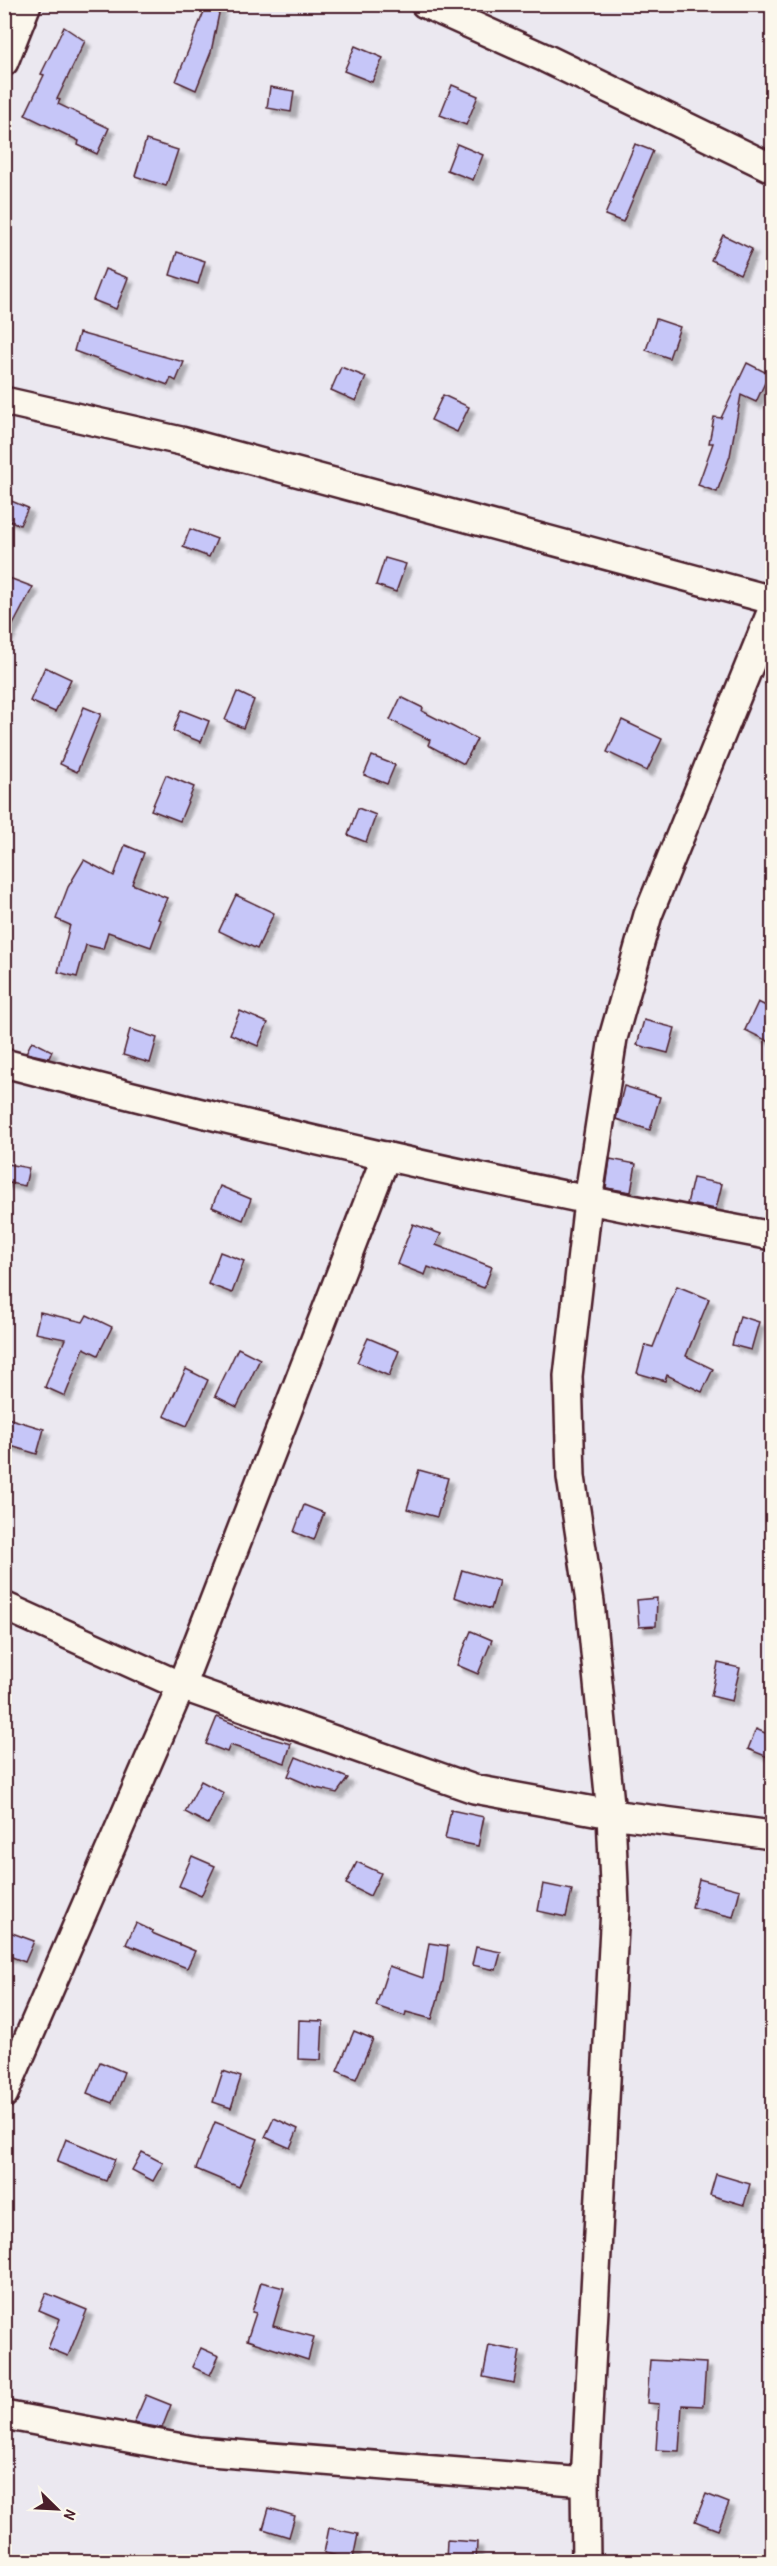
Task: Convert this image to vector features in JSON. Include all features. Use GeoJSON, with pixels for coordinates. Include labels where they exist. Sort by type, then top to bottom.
{"type":"FeatureCollection","features":[{"type":"Feature","properties":{"kind":"street"},"geometry":{"type":"LineString","coordinates":[[4,62],[27,4]]}},
{"type":"Feature","properties":{"kind":"street"},"geometry":{"type":"LineString","coordinates":[[425,4],[545,58],[772,168]]}},
{"type":"Feature","properties":{"kind":"street"},"geometry":{"type":"LineString","coordinates":[[4,401],[181,441],[772,600]]}},
{"type":"Feature","properties":{"kind":"street"},"geometry":{"type":"LineString","coordinates":[[586,2562],[585,2482],[615,1908],[611,1814],[590,1602],[571,1478],[568,1376],[588,1202],[613,1038],[648,915],[772,610]]}},
{"type":"Feature","properties":{"kind":"street"},"geometry":{"type":"LineString","coordinates":[[4,1063],[174,1107],[588,1202],[772,1236]]}},
{"type":"Feature","properties":{"kind":"street"},"geometry":{"type":"LineString","coordinates":[[4,2094],[181,1686],[386,1156]]}},
{"type":"Feature","properties":{"kind":"street"},"geometry":{"type":"LineString","coordinates":[[4,1606],[181,1686],[474,1789],[611,1814],[772,1835]]}},
{"type":"Feature","properties":{"kind":"street"},"geometry":{"type":"LineString","coordinates":[[4,2415],[198,2451],[585,2482]]}},
{"type":"Feature","properties":{"kind":"building"},"geometry":{"type":"Polygon","coordinates":[[[207,4],[221,4],[211,52],[196,90],[176,81],[207,4]]]}},
{"type":"Feature","properties":{"kind":"building"},"geometry":{"type":"Polygon","coordinates":[[[64,27],[85,41],[57,99],[60,100],[58,104],[109,128],[97,154],[78,145],[79,141],[25,115],[44,75],[41,74],[64,27]]]}},
{"type":"Feature","properties":{"kind":"building"},"geometry":{"type":"Polygon","coordinates":[[[355,46],[383,58],[372,82],[344,71],[355,46]]]}},
{"type":"Feature","properties":{"kind":"building"},"geometry":{"type":"Polygon","coordinates":[[[452,85],[478,96],[466,125],[440,115],[452,85]]]}},
{"type":"Feature","properties":{"kind":"building"},"geometry":{"type":"Polygon","coordinates":[[[270,87],[294,91],[291,112],[267,108],[270,87]]]}},
{"type":"Feature","properties":{"kind":"building"},"geometry":{"type":"Polygon","coordinates":[[[146,140],[178,150],[166,186],[135,176],[146,140]]]}},
{"type":"Feature","properties":{"kind":"building"},"geometry":{"type":"Polygon","coordinates":[[[457,144],[483,155],[473,180],[447,170],[457,144]]]}},
{"type":"Feature","properties":{"kind":"building"},"geometry":{"type":"Polygon","coordinates":[[[635,144],[653,151],[623,222],[605,215],[635,144]]]}},
{"type":"Feature","properties":{"kind":"building"},"geometry":{"type":"Polygon","coordinates":[[[723,235],[752,249],[740,274],[711,260],[723,235]]]}},
{"type":"Feature","properties":{"kind":"building"},"geometry":{"type":"Polygon","coordinates":[[[177,252],[205,261],[198,284],[170,275],[177,252]]]}},
{"type":"Feature","properties":{"kind":"building"},"geometry":{"type":"Polygon","coordinates":[[[105,269],[128,278],[116,309],[93,300],[105,269]]]}},
{"type":"Feature","properties":{"kind":"building"},"geometry":{"type":"Polygon","coordinates":[[[656,319],[680,327],[669,358],[646,350],[656,319]]]}},
{"type":"Feature","properties":{"kind":"building"},"geometry":{"type":"Polygon","coordinates":[[[79,333],[184,362],[176,381],[171,378],[168,385],[74,351],[79,333]]]}},
{"type":"Feature","properties":{"kind":"building"},"geometry":{"type":"Polygon","coordinates":[[[747,363],[769,374],[756,402],[741,395],[730,456],[717,492],[698,485],[713,443],[709,443],[714,417],[721,418],[747,363]]]}},
{"type":"Feature","properties":{"kind":"building"},"geometry":{"type":"Polygon","coordinates":[[[341,367],[366,377],[356,401],[331,390],[341,367]]]}},
{"type":"Feature","properties":{"kind":"building"},"geometry":{"type":"Polygon","coordinates":[[[443,395],[469,407],[457,432],[431,420],[443,395]]]}},
{"type":"Feature","properties":{"kind":"building"},"geometry":{"type":"Polygon","coordinates":[[[4,498],[28,508],[20,525],[4,518],[4,498]]]}},
{"type":"Feature","properties":{"kind":"building"},"geometry":{"type":"Polygon","coordinates":[[[190,529],[217,539],[209,557],[183,547],[190,529]]]}},
{"type":"Feature","properties":{"kind":"building"},"geometry":{"type":"Polygon","coordinates":[[[385,558],[406,564],[396,592],[376,585],[385,558]]]}},
{"type":"Feature","properties":{"kind":"building"},"geometry":{"type":"Polygon","coordinates":[[[4,576],[33,587],[4,642],[4,576]]]}},
{"type":"Feature","properties":{"kind":"building"},"geometry":{"type":"Polygon","coordinates":[[[45,667],[71,679],[55,712],[30,701],[45,667]]]}},
{"type":"Feature","properties":{"kind":"building"},"geometry":{"type":"Polygon","coordinates":[[[237,692],[254,700],[243,728],[225,720],[237,692]]]}},
{"type":"Feature","properties":{"kind":"building"},"geometry":{"type":"Polygon","coordinates":[[[401,697],[423,708],[422,711],[477,739],[464,764],[428,745],[430,740],[390,720],[401,697]]]}},
{"type":"Feature","properties":{"kind":"building"},"geometry":{"type":"Polygon","coordinates":[[[84,707],[101,714],[77,772],[60,764],[84,707]]]}},
{"type":"Feature","properties":{"kind":"building"},"geometry":{"type":"Polygon","coordinates":[[[181,710],[209,721],[201,742],[173,731],[181,710]]]}},
{"type":"Feature","properties":{"kind":"building"},"geometry":{"type":"Polygon","coordinates":[[[622,720],[662,739],[647,771],[607,752],[622,720]]]}},
{"type":"Feature","properties":{"kind":"building"},"geometry":{"type":"Polygon","coordinates":[[[372,756],[395,765],[387,784],[364,775],[372,756]]]}},
{"type":"Feature","properties":{"kind":"building"},"geometry":{"type":"Polygon","coordinates":[[[166,775],[194,787],[180,821],[151,810],[166,775]]]}},
{"type":"Feature","properties":{"kind":"building"},"geometry":{"type":"Polygon","coordinates":[[[358,808],[376,815],[366,842],[348,835],[358,808]]]}},
{"type":"Feature","properties":{"kind":"building"},"geometry":{"type":"Polygon","coordinates":[[[125,845],[144,853],[132,884],[167,898],[158,919],[161,920],[151,947],[108,932],[103,949],[86,945],[77,977],[58,972],[70,925],[56,919],[68,887],[84,860],[114,876],[125,845]]]}},
{"type":"Feature","properties":{"kind":"building"},"geometry":{"type":"Polygon","coordinates":[[[236,895],[274,913],[257,949],[219,931],[236,895]]]}},
{"type":"Feature","properties":{"kind":"building"},"geometry":{"type":"Polygon","coordinates":[[[758,1002],[772,1009],[772,1043],[745,1030],[758,1002]]]}},
{"type":"Feature","properties":{"kind":"building"},"geometry":{"type":"Polygon","coordinates":[[[240,1011],[268,1023],[258,1046],[230,1034],[240,1011]]]}},
{"type":"Feature","properties":{"kind":"building"},"geometry":{"type":"Polygon","coordinates":[[[644,1020],[675,1028],[668,1053],[637,1045],[644,1020]]]}},
{"type":"Feature","properties":{"kind":"building"},"geometry":{"type":"Polygon","coordinates":[[[130,1029],[157,1038],[150,1063],[123,1055],[130,1029]]]}},
{"type":"Feature","properties":{"kind":"building"},"geometry":{"type":"Polygon","coordinates":[[[32,1041],[52,1051],[49,1058],[26,1053],[32,1041]]]}},
{"type":"Feature","properties":{"kind":"building"},"geometry":{"type":"Polygon","coordinates":[[[624,1086],[660,1097],[650,1130],[616,1119],[624,1086]]]}},
{"type":"Feature","properties":{"kind":"building"},"geometry":{"type":"Polygon","coordinates":[[[610,1159],[636,1164],[631,1192],[606,1188],[610,1159]]]}},
{"type":"Feature","properties":{"kind":"building"},"geometry":{"type":"Polygon","coordinates":[[[7,1164],[29,1168],[25,1186],[4,1182],[7,1164]]]}},
{"type":"Feature","properties":{"kind":"building"},"geometry":{"type":"Polygon","coordinates":[[[693,1178],[722,1184],[716,1209],[687,1204],[693,1178]]]}},
{"type":"Feature","properties":{"kind":"building"},"geometry":{"type":"Polygon","coordinates":[[[220,1186],[251,1199],[243,1220],[212,1207],[220,1186]]]}},
{"type":"Feature","properties":{"kind":"building"},"geometry":{"type":"Polygon","coordinates":[[[413,1224],[441,1234],[436,1245],[492,1267],[484,1288],[428,1267],[425,1275],[397,1264],[413,1224]]]}},
{"type":"Feature","properties":{"kind":"building"},"geometry":{"type":"Polygon","coordinates":[[[220,1252],[244,1261],[232,1293],[208,1284],[220,1252]]]}},
{"type":"Feature","properties":{"kind":"building"},"geometry":{"type":"Polygon","coordinates":[[[677,1286],[709,1299],[686,1356],[713,1369],[702,1392],[667,1375],[665,1381],[637,1373],[645,1345],[653,1347],[677,1286]]]}},
{"type":"Feature","properties":{"kind":"building"},"geometry":{"type":"Polygon","coordinates":[[[40,1312],[83,1322],[87,1315],[112,1327],[98,1355],[84,1348],[65,1396],[45,1387],[65,1339],[35,1333],[40,1312]]]}},
{"type":"Feature","properties":{"kind":"building"},"geometry":{"type":"Polygon","coordinates":[[[740,1316],[759,1322],[751,1350],[732,1345],[740,1316]]]}},
{"type":"Feature","properties":{"kind":"building"},"geometry":{"type":"Polygon","coordinates":[[[368,1338],[399,1351],[389,1376],[357,1362],[368,1338]]]}},
{"type":"Feature","properties":{"kind":"building"},"geometry":{"type":"Polygon","coordinates":[[[238,1348],[260,1359],[237,1407],[215,1396],[238,1348]]]}},
{"type":"Feature","properties":{"kind":"building"},"geometry":{"type":"Polygon","coordinates":[[[186,1369],[208,1380],[187,1426],[164,1416],[186,1369]]]}},
{"type":"Feature","properties":{"kind":"building"},"geometry":{"type":"Polygon","coordinates":[[[4,1417],[44,1429],[37,1454],[4,1444],[4,1417]]]}},
{"type":"Feature","properties":{"kind":"building"},"geometry":{"type":"Polygon","coordinates":[[[419,1470],[448,1478],[437,1517],[407,1509],[419,1470]]]}},
{"type":"Feature","properties":{"kind":"building"},"geometry":{"type":"Polygon","coordinates":[[[304,1505],[324,1513],[314,1540],[294,1532],[304,1505]]]}},
{"type":"Feature","properties":{"kind":"building"},"geometry":{"type":"Polygon","coordinates":[[[462,1570],[499,1581],[491,1609],[454,1597],[462,1570]]]}},
{"type":"Feature","properties":{"kind":"building"},"geometry":{"type":"Polygon","coordinates":[[[657,1598],[656,1626],[639,1627],[637,1600],[657,1598]]]}},
{"type":"Feature","properties":{"kind":"building"},"geometry":{"type":"Polygon","coordinates":[[[471,1631],[492,1640],[478,1674],[457,1665],[471,1631]]]}},
{"type":"Feature","properties":{"kind":"building"},"geometry":{"type":"Polygon","coordinates":[[[718,1663],[740,1668],[732,1701],[711,1696],[718,1663]]]}},
{"type":"Feature","properties":{"kind":"building"},"geometry":{"type":"Polygon","coordinates":[[[217,1717],[263,1736],[291,1744],[285,1763],[230,1745],[227,1752],[206,1744],[217,1717]]]}},
{"type":"Feature","properties":{"kind":"building"},"geometry":{"type":"Polygon","coordinates":[[[756,1729],[772,1736],[772,1746],[768,1757],[748,1749],[756,1729]]]}},
{"type":"Feature","properties":{"kind":"building"},"geometry":{"type":"Polygon","coordinates":[[[296,1757],[348,1778],[337,1793],[316,1788],[288,1776],[296,1757]]]}},
{"type":"Feature","properties":{"kind":"building"},"geometry":{"type":"Polygon","coordinates":[[[201,1781],[224,1793],[208,1824],[185,1812],[201,1781]]]}},
{"type":"Feature","properties":{"kind":"building"},"geometry":{"type":"Polygon","coordinates":[[[451,1810],[484,1817],[478,1846],[445,1839],[451,1810]]]}},
{"type":"Feature","properties":{"kind":"building"},"geometry":{"type":"Polygon","coordinates":[[[192,1856],[215,1866],[201,1896],[179,1886],[192,1856]]]}},
{"type":"Feature","properties":{"kind":"building"},"geometry":{"type":"Polygon","coordinates":[[[357,1862],[381,1873],[370,1896],[346,1884],[357,1862]]]}},
{"type":"Feature","properties":{"kind":"building"},"geometry":{"type":"Polygon","coordinates":[[[699,1879],[740,1890],[733,1917],[692,1907],[699,1879]]]}},
{"type":"Feature","properties":{"kind":"building"},"geometry":{"type":"Polygon","coordinates":[[[543,1884],[572,1890],[566,1917],[538,1911],[543,1884]]]}},
{"type":"Feature","properties":{"kind":"building"},"geometry":{"type":"Polygon","coordinates":[[[136,1923],[153,1931],[152,1933],[195,1951],[187,1968],[126,1944],[136,1923]]]}},
{"type":"Feature","properties":{"kind":"building"},"geometry":{"type":"Polygon","coordinates":[[[4,1930],[34,1941],[25,1962],[4,1954],[4,1930]]]}},
{"type":"Feature","properties":{"kind":"building"},"geometry":{"type":"Polygon","coordinates":[[[429,1943],[448,1946],[443,1981],[432,2019],[406,2012],[405,2016],[376,2006],[389,1966],[423,1978],[429,1943]]]}},
{"type":"Feature","properties":{"kind":"building"},"geometry":{"type":"Polygon","coordinates":[[[476,1947],[501,1952],[496,1970],[472,1965],[476,1947]]]}},
{"type":"Feature","properties":{"kind":"building"},"geometry":{"type":"Polygon","coordinates":[[[299,2020],[323,2021],[321,2060],[298,2059],[299,2020]]]}},
{"type":"Feature","properties":{"kind":"building"},"geometry":{"type":"Polygon","coordinates":[[[354,2031],[373,2039],[356,2079],[337,2071],[354,2031]]]}},
{"type":"Feature","properties":{"kind":"building"},"geometry":{"type":"Polygon","coordinates":[[[100,2062],[124,2072],[112,2103],[87,2093],[100,2062]]]}},
{"type":"Feature","properties":{"kind":"building"},"geometry":{"type":"Polygon","coordinates":[[[223,2071],[241,2077],[231,2108],[213,2102],[223,2071]]]}},
{"type":"Feature","properties":{"kind":"building"},"geometry":{"type":"Polygon","coordinates":[[[274,2118],[298,2129],[290,2148],[265,2137],[274,2118]]]}},
{"type":"Feature","properties":{"kind":"building"},"geometry":{"type":"Polygon","coordinates":[[[215,2122],[258,2139],[239,2187],[196,2169],[215,2122]]]}},
{"type":"Feature","properties":{"kind":"building"},"geometry":{"type":"Polygon","coordinates":[[[66,2139],[115,2159],[106,2181],[57,2162],[66,2139]]]}},
{"type":"Feature","properties":{"kind":"building"},"geometry":{"type":"Polygon","coordinates":[[[142,2152],[163,2163],[153,2181],[132,2170],[142,2152]]]}},
{"type":"Feature","properties":{"kind":"building"},"geometry":{"type":"Polygon","coordinates":[[[716,2174],[750,2184],[744,2205],[710,2195],[716,2174]]]}},
{"type":"Feature","properties":{"kind":"building"},"geometry":{"type":"Polygon","coordinates":[[[261,2282],[284,2288],[273,2326],[314,2337],[308,2360],[247,2340],[256,2313],[252,2312],[261,2282]]]}},
{"type":"Feature","properties":{"kind":"building"},"geometry":{"type":"Polygon","coordinates":[[[46,2293],[87,2310],[68,2356],[48,2348],[60,2319],[39,2310],[46,2293]]]}},
{"type":"Feature","properties":{"kind":"building"},"geometry":{"type":"Polygon","coordinates":[[[489,2345],[520,2351],[514,2383],[483,2377],[489,2345]]]}},
{"type":"Feature","properties":{"kind":"building"},"geometry":{"type":"Polygon","coordinates":[[[201,2348],[219,2356],[210,2375],[192,2367],[201,2348]]]}},
{"type":"Feature","properties":{"kind":"building"},"geometry":{"type":"Polygon","coordinates":[[[650,2360],[706,2363],[703,2406],[682,2405],[679,2451],[656,2450],[659,2404],[647,2403],[650,2360]]]}},
{"type":"Feature","properties":{"kind":"building"},"geometry":{"type":"Polygon","coordinates":[[[146,2395],[171,2405],[162,2428],[134,2423],[146,2395]]]}},
{"type":"Feature","properties":{"kind":"building"},"geometry":{"type":"Polygon","coordinates":[[[706,2494],[729,2503],[718,2530],[695,2521],[706,2494]]]}},
{"type":"Feature","properties":{"kind":"building"},"geometry":{"type":"Polygon","coordinates":[[[269,2508],[295,2516],[289,2537],[263,2529],[269,2508]]]}},
{"type":"Feature","properties":{"kind":"building"},"geometry":{"type":"Polygon","coordinates":[[[329,2528],[358,2534],[353,2559],[324,2553],[329,2528]]]}},
{"type":"Feature","properties":{"kind":"building"},"geometry":{"type":"Polygon","coordinates":[[[447,2540],[477,2542],[476,2562],[446,2562],[447,2540]]]}}]}
